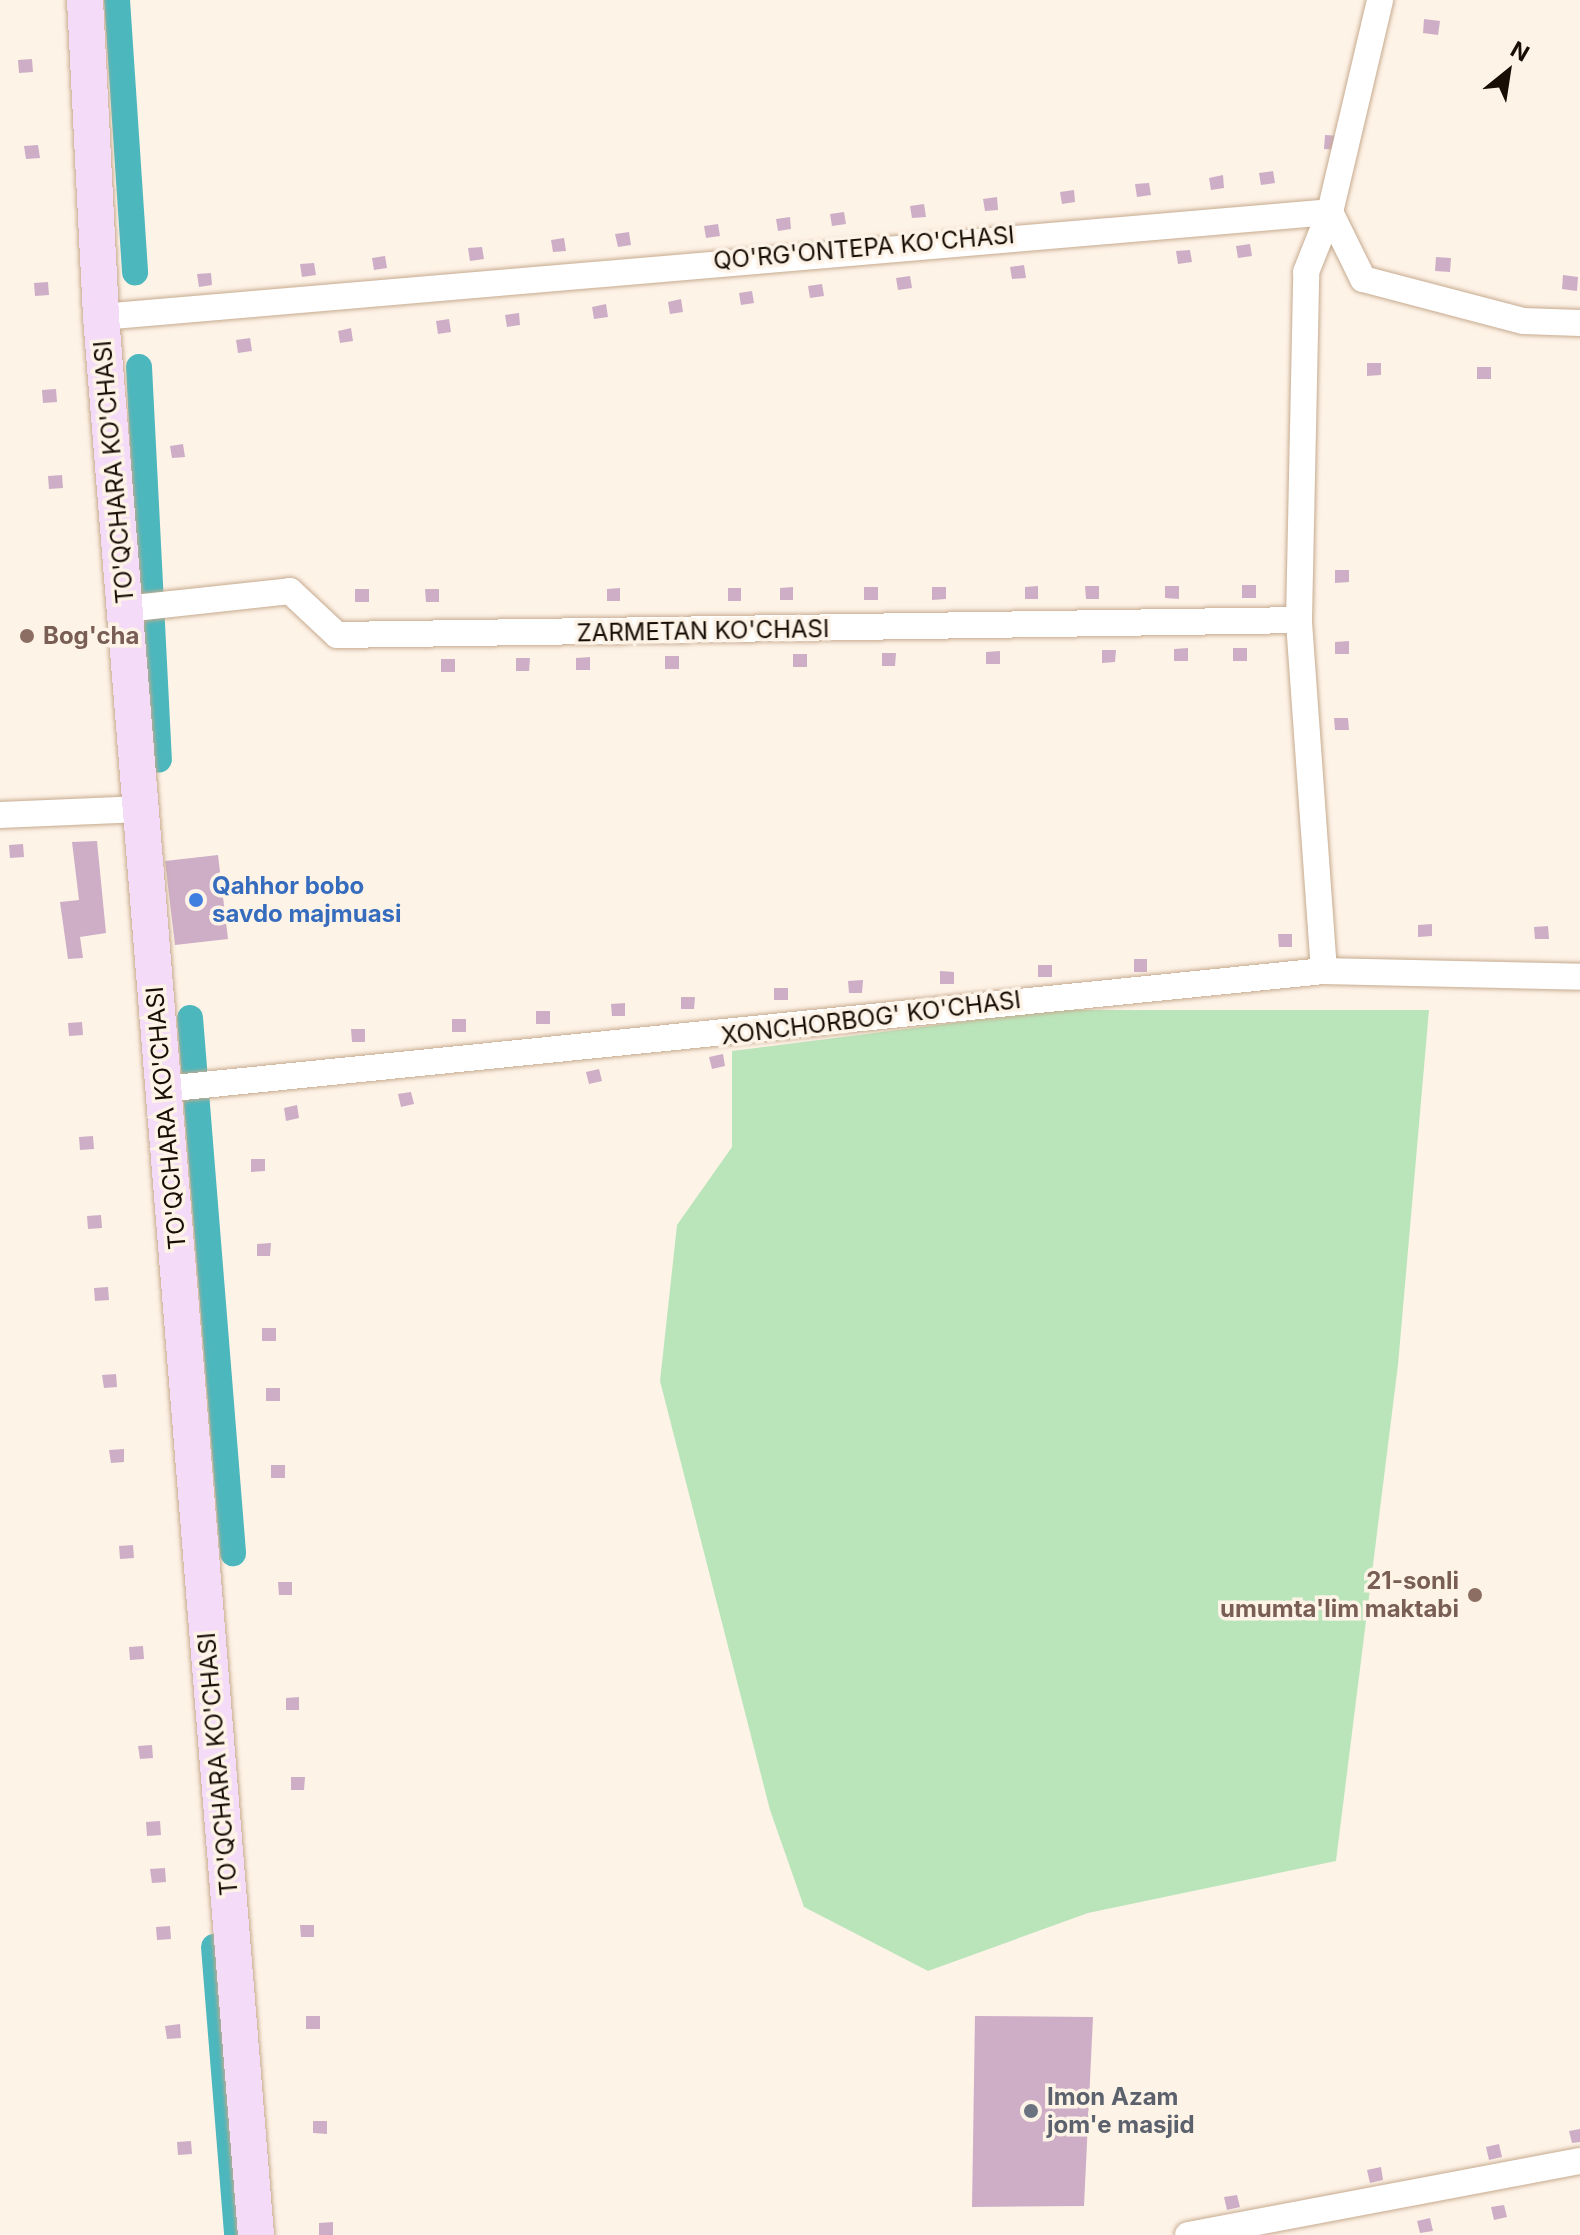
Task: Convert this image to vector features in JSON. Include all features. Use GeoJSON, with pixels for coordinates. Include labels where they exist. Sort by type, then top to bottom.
{"type":"FeatureCollection","features":[{"type":"Feature","properties":{"kind":"street","name":"TO'QCHARA KO'CHASI"},"geometry":{"type":"LineString","coordinates":[[85,0],[101,317],[256,2235]]}},
{"type":"Feature","properties":{"kind":"street"},"geometry":{"type":"LineString","coordinates":[[1324,971],[1299,620],[1306,272],[1330,212],[1380,0]]}},
{"type":"Feature","properties":{"kind":"street","name":"QO'RG'ONTEPA KO'CHASI"},"geometry":{"type":"LineString","coordinates":[[101,317],[1330,212]]}},
{"type":"Feature","properties":{"kind":"street"},"geometry":{"type":"LineString","coordinates":[[1330,212],[1363,279],[1523,321],[1580,323]]}},
{"type":"Feature","properties":{"kind":"street","name":"ZARMETAN KO'CHASI"},"geometry":{"type":"LineString","coordinates":[[125,609],[290,591],[337,635],[1299,620]]}},
{"type":"Feature","properties":{"kind":"street"},"geometry":{"type":"LineString","coordinates":[[0,815],[141,809]]}},
{"type":"Feature","properties":{"kind":"street","name":"XONCHORBOG' KO'CHASI"},"geometry":{"type":"LineString","coordinates":[[164,1089],[1324,971],[1580,977]]}},
{"type":"Feature","properties":{"kind":"street"},"geometry":{"type":"LineString","coordinates":[[1188,2235],[1580,2161]]}},
{"type":"Feature","properties":{"kind":"green space"},"geometry":{"type":"Polygon","coordinates":[[[1055,1010],[1429,1010],[1398,1365],[1336,1861],[1088,1913],[928,1971],[804,1907],[770,1810],[660,1381],[677,1225],[732,1147],[732,1051],[1055,1010]]]}},
{"type":"Feature","properties":{"kind":"building"},"geometry":{"type":"Polygon","coordinates":[[[1424,19],[1440,21],[1438,35],[1423,33],[1424,19]]]}},
{"type":"Feature","properties":{"kind":"building"},"geometry":{"type":"Polygon","coordinates":[[[32,59],[33,72],[19,73],[18,60],[32,59]]]}},
{"type":"Feature","properties":{"kind":"building"},"geometry":{"type":"Polygon","coordinates":[[[1325,135],[1341,136],[1339,150],[1324,149],[1325,135]]]}},
{"type":"Feature","properties":{"kind":"building"},"geometry":{"type":"Polygon","coordinates":[[[38,145],[40,158],[26,159],[24,146],[38,145]]]}},
{"type":"Feature","properties":{"kind":"building"},"geometry":{"type":"Polygon","coordinates":[[[1273,171],[1275,183],[1261,185],[1259,173],[1273,171]]]}},
{"type":"Feature","properties":{"kind":"building"},"geometry":{"type":"Polygon","coordinates":[[[1223,175],[1224,188],[1211,190],[1209,178],[1223,175]]]}},
{"type":"Feature","properties":{"kind":"building"},"geometry":{"type":"Polygon","coordinates":[[[1149,183],[1151,195],[1137,197],[1135,184],[1149,183]]]}},
{"type":"Feature","properties":{"kind":"building"},"geometry":{"type":"Polygon","coordinates":[[[1074,190],[1075,202],[1062,204],[1060,192],[1074,190]]]}},
{"type":"Feature","properties":{"kind":"building"},"geometry":{"type":"Polygon","coordinates":[[[997,197],[998,210],[985,211],[983,199],[997,197]]]}},
{"type":"Feature","properties":{"kind":"building"},"geometry":{"type":"Polygon","coordinates":[[[924,204],[926,217],[912,218],[910,206],[924,204]]]}},
{"type":"Feature","properties":{"kind":"building"},"geometry":{"type":"Polygon","coordinates":[[[844,212],[846,224],[832,226],[830,214],[844,212]]]}},
{"type":"Feature","properties":{"kind":"building"},"geometry":{"type":"Polygon","coordinates":[[[790,217],[791,229],[778,231],[776,219],[790,217]]]}},
{"type":"Feature","properties":{"kind":"building"},"geometry":{"type":"Polygon","coordinates":[[[718,224],[720,236],[706,238],[704,226],[718,224]]]}},
{"type":"Feature","properties":{"kind":"building"},"geometry":{"type":"Polygon","coordinates":[[[629,232],[631,245],[618,247],[615,234],[629,232]]]}},
{"type":"Feature","properties":{"kind":"building"},"geometry":{"type":"Polygon","coordinates":[[[564,238],[566,251],[553,252],[551,240],[564,238]]]}},
{"type":"Feature","properties":{"kind":"building"},"geometry":{"type":"Polygon","coordinates":[[[1250,244],[1252,256],[1238,258],[1236,246],[1250,244]]]}},
{"type":"Feature","properties":{"kind":"building"},"geometry":{"type":"Polygon","coordinates":[[[482,247],[484,259],[470,261],[468,248],[482,247]]]}},
{"type":"Feature","properties":{"kind":"building"},"geometry":{"type":"Polygon","coordinates":[[[1190,250],[1192,262],[1178,264],[1176,251],[1190,250]]]}},
{"type":"Feature","properties":{"kind":"building"},"geometry":{"type":"Polygon","coordinates":[[[385,256],[387,268],[374,270],[372,258],[385,256]]]}},
{"type":"Feature","properties":{"kind":"building"},"geometry":{"type":"Polygon","coordinates":[[[1436,257],[1451,258],[1450,272],[1435,271],[1436,257]]]}},
{"type":"Feature","properties":{"kind":"building"},"geometry":{"type":"Polygon","coordinates":[[[314,263],[316,275],[302,277],[300,264],[314,263]]]}},
{"type":"Feature","properties":{"kind":"building"},"geometry":{"type":"Polygon","coordinates":[[[1024,265],[1026,278],[1012,279],[1010,267],[1024,265]]]}},
{"type":"Feature","properties":{"kind":"building"},"geometry":{"type":"Polygon","coordinates":[[[211,273],[212,285],[199,287],[197,274],[211,273]]]}},
{"type":"Feature","properties":{"kind":"building"},"geometry":{"type":"Polygon","coordinates":[[[1563,275],[1578,277],[1577,291],[1562,289],[1563,275]]]}},
{"type":"Feature","properties":{"kind":"building"},"geometry":{"type":"Polygon","coordinates":[[[910,276],[912,288],[898,290],[896,278],[910,276]]]}},
{"type":"Feature","properties":{"kind":"building"},"geometry":{"type":"Polygon","coordinates":[[[48,282],[49,295],[35,296],[34,283],[48,282]]]}},
{"type":"Feature","properties":{"kind":"building"},"geometry":{"type":"Polygon","coordinates":[[[822,284],[824,296],[810,298],[808,286],[822,284]]]}},
{"type":"Feature","properties":{"kind":"building"},"geometry":{"type":"Polygon","coordinates":[[[752,291],[754,303],[741,305],[739,293],[752,291]]]}},
{"type":"Feature","properties":{"kind":"building"},"geometry":{"type":"Polygon","coordinates":[[[681,299],[683,312],[670,314],[668,302],[681,299]]]}},
{"type":"Feature","properties":{"kind":"building"},"geometry":{"type":"Polygon","coordinates":[[[606,304],[608,317],[594,319],[592,307],[606,304]]]}},
{"type":"Feature","properties":{"kind":"building"},"geometry":{"type":"Polygon","coordinates":[[[519,313],[520,325],[507,327],[505,315],[519,313]]]}},
{"type":"Feature","properties":{"kind":"building"},"geometry":{"type":"Polygon","coordinates":[[[449,319],[451,332],[438,334],[436,321],[449,319]]]}},
{"type":"Feature","properties":{"kind":"building"},"geometry":{"type":"Polygon","coordinates":[[[351,328],[353,341],[340,343],[338,331],[351,328]]]}},
{"type":"Feature","properties":{"kind":"building"},"geometry":{"type":"Polygon","coordinates":[[[250,338],[252,351],[238,353],[236,340],[250,338]]]}},
{"type":"Feature","properties":{"kind":"building"},"geometry":{"type":"Polygon","coordinates":[[[1367,363],[1381,363],[1381,375],[1367,376],[1367,363]]]}},
{"type":"Feature","properties":{"kind":"building"},"geometry":{"type":"Polygon","coordinates":[[[1477,367],[1491,367],[1491,379],[1477,379],[1477,367]]]}},
{"type":"Feature","properties":{"kind":"building"},"geometry":{"type":"Polygon","coordinates":[[[56,389],[57,402],[43,403],[42,390],[56,389]]]}},
{"type":"Feature","properties":{"kind":"building"},"geometry":{"type":"Polygon","coordinates":[[[183,444],[185,457],[172,458],[170,446],[183,444]]]}},
{"type":"Feature","properties":{"kind":"building"},"geometry":{"type":"Polygon","coordinates":[[[62,475],[63,488],[49,489],[48,476],[62,475]]]}},
{"type":"Feature","properties":{"kind":"building"},"geometry":{"type":"Polygon","coordinates":[[[1335,570],[1349,570],[1349,582],[1335,583],[1335,570]]]}},
{"type":"Feature","properties":{"kind":"building"},"geometry":{"type":"Polygon","coordinates":[[[1242,585],[1256,585],[1256,598],[1242,598],[1242,585]]]}},
{"type":"Feature","properties":{"kind":"building"},"geometry":{"type":"Polygon","coordinates":[[[1038,586],[1038,599],[1025,599],[1025,587],[1038,586]]]}},
{"type":"Feature","properties":{"kind":"building"},"geometry":{"type":"Polygon","coordinates":[[[1085,586],[1099,586],[1099,599],[1086,599],[1085,586]]]}},
{"type":"Feature","properties":{"kind":"building"},"geometry":{"type":"Polygon","coordinates":[[[1165,586],[1179,586],[1179,599],[1165,598],[1165,586]]]}},
{"type":"Feature","properties":{"kind":"building"},"geometry":{"type":"Polygon","coordinates":[[[793,587],[793,600],[780,600],[780,588],[793,587]]]}},
{"type":"Feature","properties":{"kind":"building"},"geometry":{"type":"Polygon","coordinates":[[[864,587],[878,587],[878,600],[864,600],[864,587]]]}},
{"type":"Feature","properties":{"kind":"building"},"geometry":{"type":"Polygon","coordinates":[[[932,587],[946,587],[946,599],[932,600],[932,587]]]}},
{"type":"Feature","properties":{"kind":"building"},"geometry":{"type":"Polygon","coordinates":[[[620,588],[620,601],[607,601],[607,589],[620,588]]]}},
{"type":"Feature","properties":{"kind":"building"},"geometry":{"type":"Polygon","coordinates":[[[728,588],[741,588],[741,601],[728,601],[728,588]]]}},
{"type":"Feature","properties":{"kind":"building"},"geometry":{"type":"Polygon","coordinates":[[[355,589],[369,589],[369,602],[355,602],[355,589]]]}},
{"type":"Feature","properties":{"kind":"building"},"geometry":{"type":"Polygon","coordinates":[[[425,589],[439,589],[439,602],[426,602],[425,589]]]}},
{"type":"Feature","properties":{"kind":"building"},"geometry":{"type":"Polygon","coordinates":[[[1349,641],[1349,654],[1335,654],[1335,642],[1349,641]]]}},
{"type":"Feature","properties":{"kind":"building"},"geometry":{"type":"Polygon","coordinates":[[[1188,648],[1188,661],[1174,661],[1174,649],[1188,648]]]}},
{"type":"Feature","properties":{"kind":"building"},"geometry":{"type":"Polygon","coordinates":[[[1233,648],[1247,648],[1247,661],[1233,661],[1233,648]]]}},
{"type":"Feature","properties":{"kind":"building"},"geometry":{"type":"Polygon","coordinates":[[[1102,650],[1116,650],[1115,662],[1102,663],[1102,650]]]}},
{"type":"Feature","properties":{"kind":"building"},"geometry":{"type":"Polygon","coordinates":[[[1000,651],[1000,664],[986,664],[986,652],[1000,651]]]}},
{"type":"Feature","properties":{"kind":"building"},"geometry":{"type":"Polygon","coordinates":[[[882,653],[896,653],[895,666],[882,666],[882,653]]]}},
{"type":"Feature","properties":{"kind":"building"},"geometry":{"type":"Polygon","coordinates":[[[793,654],[807,654],[807,667],[793,667],[793,654]]]}},
{"type":"Feature","properties":{"kind":"building"},"geometry":{"type":"Polygon","coordinates":[[[665,656],[679,656],[679,669],[665,669],[665,656]]]}},
{"type":"Feature","properties":{"kind":"building"},"geometry":{"type":"Polygon","coordinates":[[[590,657],[590,670],[576,670],[576,658],[590,657]]]}},
{"type":"Feature","properties":{"kind":"building"},"geometry":{"type":"Polygon","coordinates":[[[516,658],[530,658],[529,671],[516,671],[516,658]]]}},
{"type":"Feature","properties":{"kind":"building"},"geometry":{"type":"Polygon","coordinates":[[[441,659],[455,659],[455,672],[441,672],[441,659]]]}},
{"type":"Feature","properties":{"kind":"building"},"geometry":{"type":"Polygon","coordinates":[[[1334,718],[1348,718],[1349,730],[1335,730],[1334,718]]]}},
{"type":"Feature","properties":{"kind":"building"},"geometry":{"type":"Polygon","coordinates":[[[97,841],[106,933],[80,937],[83,958],[68,959],[60,902],[79,900],[72,842],[97,841]]]}},
{"type":"Feature","properties":{"kind":"building"},"geometry":{"type":"Polygon","coordinates":[[[23,844],[24,857],[10,858],[9,845],[23,844]]]}},
{"type":"Feature","properties":{"kind":"building","name":"Qahhor bobo savdo majmuasi"},"geometry":{"type":"Polygon","coordinates":[[[218,855],[228,939],[175,945],[165,861],[218,855]]]}},
{"type":"Feature","properties":{"kind":"building"},"geometry":{"type":"Polygon","coordinates":[[[1432,924],[1432,936],[1418,937],[1418,925],[1432,924]]]}},
{"type":"Feature","properties":{"kind":"building"},"geometry":{"type":"Polygon","coordinates":[[[1548,926],[1549,939],[1535,939],[1534,927],[1548,926]]]}},
{"type":"Feature","properties":{"kind":"building"},"geometry":{"type":"Polygon","coordinates":[[[1278,934],[1292,934],[1292,947],[1279,947],[1278,934]]]}},
{"type":"Feature","properties":{"kind":"building"},"geometry":{"type":"Polygon","coordinates":[[[1134,959],[1147,959],[1147,972],[1134,972],[1134,959]]]}},
{"type":"Feature","properties":{"kind":"building"},"geometry":{"type":"Polygon","coordinates":[[[1038,965],[1052,965],[1052,977],[1038,977],[1038,965]]]}},
{"type":"Feature","properties":{"kind":"building"},"geometry":{"type":"Polygon","coordinates":[[[940,971],[954,972],[954,984],[940,984],[940,971]]]}},
{"type":"Feature","properties":{"kind":"building"},"geometry":{"type":"Polygon","coordinates":[[[863,980],[862,993],[849,993],[848,981],[863,980]]]}},
{"type":"Feature","properties":{"kind":"building"},"geometry":{"type":"Polygon","coordinates":[[[774,988],[788,988],[788,1000],[774,1000],[774,988]]]}},
{"type":"Feature","properties":{"kind":"building"},"geometry":{"type":"Polygon","coordinates":[[[681,997],[695,997],[694,1009],[681,1009],[681,997]]]}},
{"type":"Feature","properties":{"kind":"building"},"geometry":{"type":"Polygon","coordinates":[[[625,1003],[625,1016],[612,1016],[611,1004],[625,1003]]]}},
{"type":"Feature","properties":{"kind":"building"},"geometry":{"type":"Polygon","coordinates":[[[536,1011],[550,1011],[550,1024],[536,1024],[536,1011]]]}},
{"type":"Feature","properties":{"kind":"building"},"geometry":{"type":"Polygon","coordinates":[[[452,1019],[466,1019],[466,1032],[452,1032],[452,1019]]]}},
{"type":"Feature","properties":{"kind":"building"},"geometry":{"type":"Polygon","coordinates":[[[82,1022],[83,1035],[69,1036],[68,1023],[82,1022]]]}},
{"type":"Feature","properties":{"kind":"building"},"geometry":{"type":"Polygon","coordinates":[[[351,1029],[365,1029],[365,1042],[352,1042],[351,1029]]]}},
{"type":"Feature","properties":{"kind":"building"},"geometry":{"type":"Polygon","coordinates":[[[723,1054],[725,1066],[712,1069],[709,1057],[723,1054]]]}},
{"type":"Feature","properties":{"kind":"building"},"geometry":{"type":"Polygon","coordinates":[[[599,1069],[602,1081],[589,1084],[586,1072],[599,1069]]]}},
{"type":"Feature","properties":{"kind":"building"},"geometry":{"type":"Polygon","coordinates":[[[411,1092],[414,1104],[401,1107],[398,1094],[411,1092]]]}},
{"type":"Feature","properties":{"kind":"building"},"geometry":{"type":"Polygon","coordinates":[[[297,1105],[299,1118],[286,1121],[284,1108],[297,1105]]]}},
{"type":"Feature","properties":{"kind":"building"},"geometry":{"type":"Polygon","coordinates":[[[93,1136],[94,1149],[80,1150],[79,1137],[93,1136]]]}},
{"type":"Feature","properties":{"kind":"building"},"geometry":{"type":"Polygon","coordinates":[[[251,1159],[265,1159],[265,1171],[251,1172],[251,1159]]]}},
{"type":"Feature","properties":{"kind":"building"},"geometry":{"type":"Polygon","coordinates":[[[101,1215],[102,1228],[88,1229],[87,1216],[101,1215]]]}},
{"type":"Feature","properties":{"kind":"building"},"geometry":{"type":"Polygon","coordinates":[[[271,1243],[270,1256],[257,1256],[257,1244],[271,1243]]]}},
{"type":"Feature","properties":{"kind":"building"},"geometry":{"type":"Polygon","coordinates":[[[108,1287],[109,1300],[95,1301],[94,1288],[108,1287]]]}},
{"type":"Feature","properties":{"kind":"building"},"geometry":{"type":"Polygon","coordinates":[[[262,1328],[276,1328],[276,1341],[262,1341],[262,1328]]]}},
{"type":"Feature","properties":{"kind":"building"},"geometry":{"type":"Polygon","coordinates":[[[116,1374],[117,1387],[104,1388],[102,1375],[116,1374]]]}},
{"type":"Feature","properties":{"kind":"building"},"geometry":{"type":"Polygon","coordinates":[[[266,1388],[280,1388],[280,1401],[266,1401],[266,1388]]]}},
{"type":"Feature","properties":{"kind":"building"},"geometry":{"type":"Polygon","coordinates":[[[124,1449],[124,1462],[111,1463],[109,1450],[124,1449]]]}},
{"type":"Feature","properties":{"kind":"building"},"geometry":{"type":"Polygon","coordinates":[[[271,1465],[285,1465],[285,1478],[271,1478],[271,1465]]]}},
{"type":"Feature","properties":{"kind":"building"},"geometry":{"type":"Polygon","coordinates":[[[133,1545],[134,1558],[120,1559],[119,1546],[133,1545]]]}},
{"type":"Feature","properties":{"kind":"building"},"geometry":{"type":"Polygon","coordinates":[[[278,1582],[292,1582],[292,1595],[279,1595],[278,1582]]]}},
{"type":"Feature","properties":{"kind":"building"},"geometry":{"type":"Polygon","coordinates":[[[143,1646],[144,1659],[130,1660],[129,1647],[143,1646]]]}},
{"type":"Feature","properties":{"kind":"building"},"geometry":{"type":"Polygon","coordinates":[[[299,1697],[299,1710],[286,1710],[286,1698],[299,1697]]]}},
{"type":"Feature","properties":{"kind":"building"},"geometry":{"type":"Polygon","coordinates":[[[152,1745],[153,1758],[140,1759],[138,1746],[152,1745]]]}},
{"type":"Feature","properties":{"kind":"building"},"geometry":{"type":"Polygon","coordinates":[[[291,1777],[305,1777],[304,1790],[291,1790],[291,1777]]]}},
{"type":"Feature","properties":{"kind":"building"},"geometry":{"type":"Polygon","coordinates":[[[160,1821],[161,1835],[147,1836],[146,1822],[160,1821]]]}},
{"type":"Feature","properties":{"kind":"building"},"geometry":{"type":"Polygon","coordinates":[[[165,1868],[166,1882],[152,1883],[150,1869],[165,1868]]]}},
{"type":"Feature","properties":{"kind":"building"},"geometry":{"type":"Polygon","coordinates":[[[300,1925],[314,1925],[314,1937],[301,1937],[300,1925]]]}},
{"type":"Feature","properties":{"kind":"building"},"geometry":{"type":"Polygon","coordinates":[[[170,1926],[171,1939],[157,1940],[156,1927],[170,1926]]]}},
{"type":"Feature","properties":{"kind":"building"},"geometry":{"type":"Polygon","coordinates":[[[306,2016],[320,2016],[320,2029],[306,2029],[306,2016]]]}},
{"type":"Feature","properties":{"kind":"building","name":"Imon Azam jom'e masjid"},"geometry":{"type":"Polygon","coordinates":[[[975,2016],[1093,2017],[1084,2206],[972,2207],[975,2016]]]}},
{"type":"Feature","properties":{"kind":"building"},"geometry":{"type":"Polygon","coordinates":[[[180,2024],[181,2038],[167,2039],[165,2026],[180,2024]]]}},
{"type":"Feature","properties":{"kind":"building"},"geometry":{"type":"Polygon","coordinates":[[[313,2121],[327,2121],[327,2134],[313,2133],[313,2121]]]}},
{"type":"Feature","properties":{"kind":"building"},"geometry":{"type":"Polygon","coordinates":[[[1580,2129],[1580,2142],[1572,2143],[1569,2131],[1580,2129]]]}},
{"type":"Feature","properties":{"kind":"building"},"geometry":{"type":"Polygon","coordinates":[[[191,2141],[192,2154],[178,2155],[177,2142],[191,2141]]]}},
{"type":"Feature","properties":{"kind":"building"},"geometry":{"type":"Polygon","coordinates":[[[1499,2144],[1502,2157],[1489,2160],[1486,2147],[1499,2144]]]}},
{"type":"Feature","properties":{"kind":"building"},"geometry":{"type":"Polygon","coordinates":[[[1381,2167],[1383,2180],[1370,2183],[1367,2170],[1381,2167]]]}},
{"type":"Feature","properties":{"kind":"building"},"geometry":{"type":"Polygon","coordinates":[[[1237,2195],[1240,2207],[1227,2210],[1224,2197],[1237,2195]]]}},
{"type":"Feature","properties":{"kind":"building"},"geometry":{"type":"Polygon","coordinates":[[[1504,2205],[1507,2217],[1494,2220],[1491,2207],[1504,2205]]]}},
{"type":"Feature","properties":{"kind":"building"},"geometry":{"type":"Polygon","coordinates":[[[1430,2218],[1433,2231],[1420,2233],[1417,2221],[1430,2218]]]}},
{"type":"Feature","properties":{"kind":"building"},"geometry":{"type":"Polygon","coordinates":[[[333,2222],[333,2235],[319,2235],[319,2223],[333,2222]]]}},
{"type":"Feature","properties":{"kind":"waterway"},"geometry":{"type":"LineString","coordinates":[[117,0],[135,272]]}},
{"type":"Feature","properties":{"kind":"waterway"},"geometry":{"type":"LineString","coordinates":[[139,367],[159,759]]}},
{"type":"Feature","properties":{"kind":"waterway"},"geometry":{"type":"LineString","coordinates":[[190,1018],[233,1553]]}},
{"type":"Feature","properties":{"kind":"waterway"},"geometry":{"type":"LineString","coordinates":[[214,1947],[237,2235]]}},
{"type":"Feature","properties":{"kind":"place","name":"Bog'cha"},"geometry":{"type":"Point","coordinates":[27,636]}},
{"type":"Feature","properties":{"kind":"place","name":"Qahhor bobo savdo majmuasi"},"geometry":{"type":"Point","coordinates":[196,900]}},
{"type":"Feature","properties":{"kind":"place","name":"21-sonli umumta'lim maktabi"},"geometry":{"type":"Point","coordinates":[1475,1595]}},
{"type":"Feature","properties":{"kind":"place","name":"Imon Azam jom'e masjid"},"geometry":{"type":"Point","coordinates":[1031,2111]}}]}
